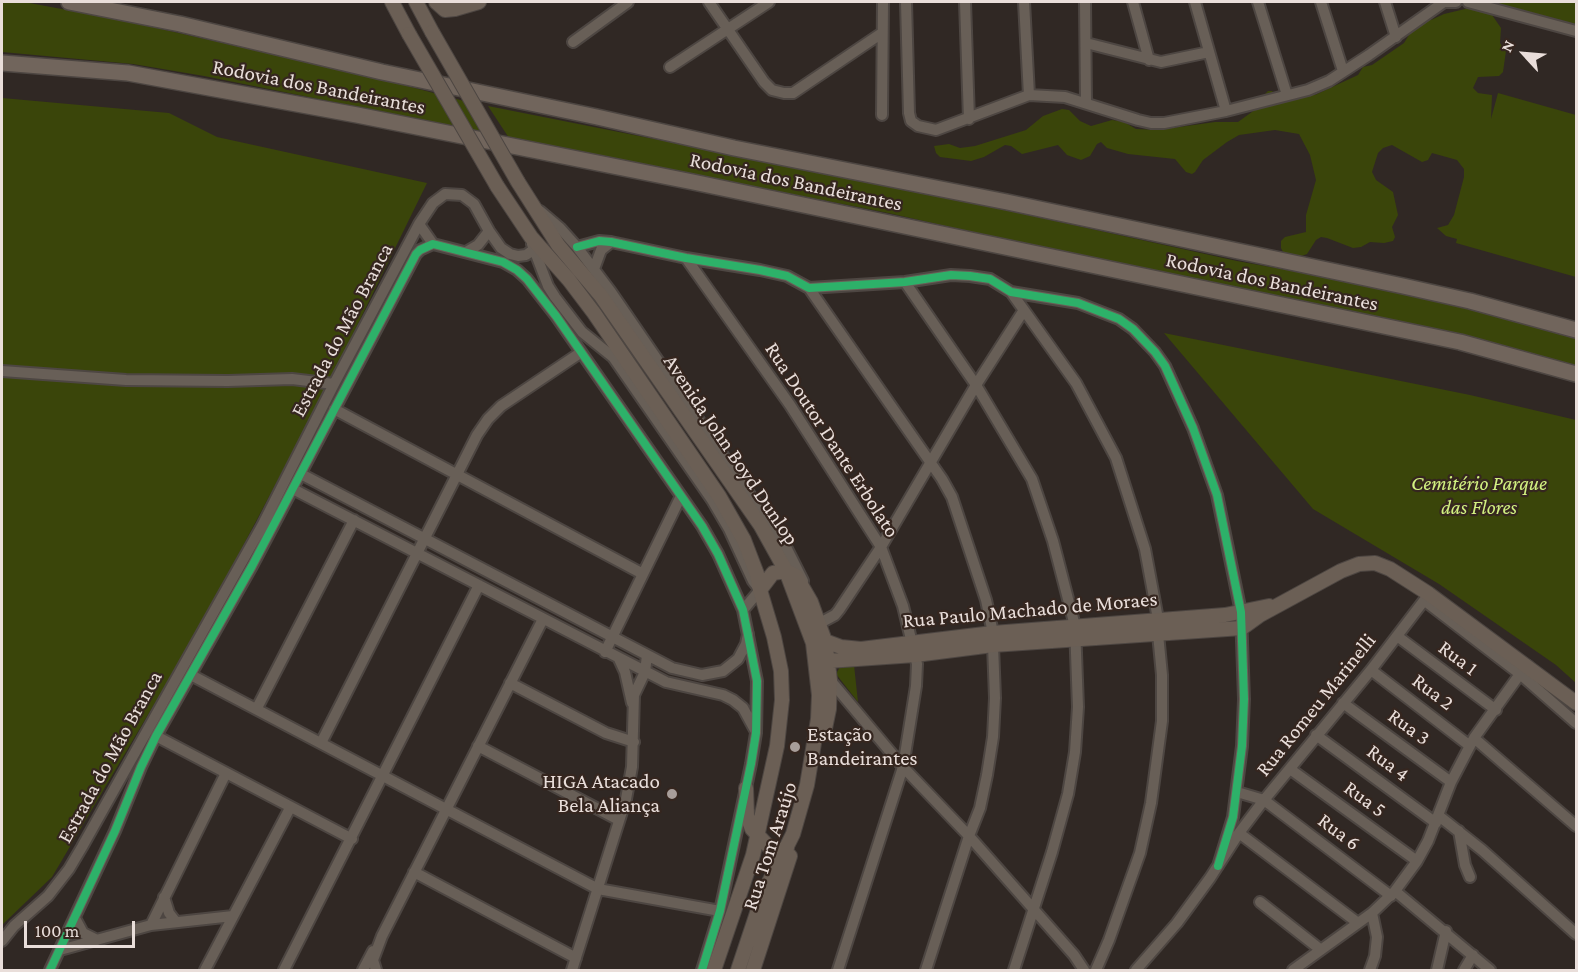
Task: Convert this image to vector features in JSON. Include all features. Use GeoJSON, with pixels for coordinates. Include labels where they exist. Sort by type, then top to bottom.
{"type":"FeatureCollection","features":[{"type":"Feature","properties":{"kind":"highway","name":"Rodovia dos Bandeirantes"},"geometry":{"type":"LineString","coordinates":[[69,2],[180,24],[382,72],[734,148],[996,200],[1403,286],[1470,301],[1576,330]]}},
{"type":"Feature","properties":{"kind":"highway","name":"Rodovia dos Bandeirantes"},"geometry":{"type":"LineString","coordinates":[[2,63],[128,73],[357,115],[704,184],[1460,342],[1576,374]]}},
{"type":"Feature","properties":{"kind":"main road","name":"Avenida John Boyd Dunlop"},"geometry":{"type":"LineString","coordinates":[[392,2],[532,244],[569,280],[594,313],[719,496],[747,547],[757,574],[781,671],[782,700],[777,746],[758,836],[714,970]]}},
{"type":"Feature","properties":{"kind":"main road","name":"Avenida John Boyd Dunlop"},"geometry":{"type":"LineString","coordinates":[[416,2],[518,182],[558,245],[601,296],[731,480],[761,526],[786,571],[813,643],[817,669],[818,719],[812,771]]}},
{"type":"Feature","properties":{"kind":"main road"},"geometry":{"type":"LineString","coordinates":[[441,6],[455,9],[478,2]]}},
{"type":"Feature","properties":{"kind":"main road"},"geometry":{"type":"LineString","coordinates":[[1242,628],[1260,615],[1341,571],[1359,564],[1375,563],[1383,566],[1524,670],[1576,703]]}},
{"type":"Feature","properties":{"kind":"main road"},"geometry":{"type":"LineString","coordinates":[[760,590],[773,573],[786,571],[796,576],[820,623],[828,661]]}},
{"type":"Feature","properties":{"kind":"main road","name":"Rua Paulo Machado de Moraes"},"geometry":{"type":"LineString","coordinates":[[1076,633],[1158,619],[1241,612],[1283,603]]}},
{"type":"Feature","properties":{"kind":"main road","name":"Rua Paulo Machado de Moraes"},"geometry":{"type":"LineString","coordinates":[[828,661],[993,639],[1076,633],[1158,634],[1242,628]]}},
{"type":"Feature","properties":{"kind":"main road","name":"Rua Paulo Machado de Moraes"},"geometry":{"type":"LineString","coordinates":[[825,641],[850,649],[913,648]]}},
{"type":"Feature","properties":{"kind":"main road","name":"Rua Tom Araújo"},"geometry":{"type":"LineString","coordinates":[[753,970],[797,830],[829,709],[828,661]]}},
{"type":"Feature","properties":{"kind":"main road"},"geometry":{"type":"LineString","coordinates":[[746,788],[749,824],[770,848],[775,850],[787,848]]}},
{"type":"Feature","properties":{"kind":"main road"},"geometry":{"type":"LineString","coordinates":[[738,970],[764,892],[797,830]]}},
{"type":"Feature","properties":{"kind":"street"},"geometry":{"type":"LineString","coordinates":[[573,42],[628,2]]}},
{"type":"Feature","properties":{"kind":"street"},"geometry":{"type":"LineString","coordinates":[[709,2],[764,82],[772,90],[784,93],[793,93],[882,33]]}},
{"type":"Feature","properties":{"kind":"street"},"geometry":{"type":"LineString","coordinates":[[670,67],[769,2]]}},
{"type":"Feature","properties":{"kind":"street"},"geometry":{"type":"LineString","coordinates":[[882,115],[883,2]]}},
{"type":"Feature","properties":{"kind":"street"},"geometry":{"type":"LineString","coordinates":[[906,2],[909,113],[911,121],[918,126],[936,130],[1029,95],[1065,97],[1151,123],[1164,123],[1226,111],[1308,90],[1329,81],[1444,2],[1455,2]]}},
{"type":"Feature","properties":{"kind":"street"},"geometry":{"type":"LineString","coordinates":[[965,2],[969,119]]}},
{"type":"Feature","properties":{"kind":"street"},"geometry":{"type":"LineString","coordinates":[[1024,2],[1029,95]]}},
{"type":"Feature","properties":{"kind":"street"},"geometry":{"type":"LineString","coordinates":[[1084,2],[1086,103]]}},
{"type":"Feature","properties":{"kind":"street"},"geometry":{"type":"LineString","coordinates":[[1133,2],[1149,60]]}},
{"type":"Feature","properties":{"kind":"street"},"geometry":{"type":"LineString","coordinates":[[1195,2],[1226,111]]}},
{"type":"Feature","properties":{"kind":"street"},"geometry":{"type":"LineString","coordinates":[[1258,2],[1287,95]]}},
{"type":"Feature","properties":{"kind":"street"},"geometry":{"type":"LineString","coordinates":[[1321,2],[1342,71]]}},
{"type":"Feature","properties":{"kind":"street"},"geometry":{"type":"LineString","coordinates":[[1385,2],[1396,37]]}},
{"type":"Feature","properties":{"kind":"street"},"geometry":{"type":"LineString","coordinates":[[1468,2],[1576,31]]}},
{"type":"Feature","properties":{"kind":"street"},"geometry":{"type":"LineString","coordinates":[[1086,43],[1161,62],[1209,52]]}},
{"type":"Feature","properties":{"kind":"street","name":"Estrada do Mão Branca"},"geometry":{"type":"LineString","coordinates":[[2,941],[14,926],[48,896],[69,869],[258,533],[419,224],[438,198],[452,193],[462,195],[474,204],[501,248],[510,254],[526,255],[532,244]]}},
{"type":"Feature","properties":{"kind":"street"},"geometry":{"type":"LineString","coordinates":[[531,203],[560,228],[577,247],[617,300],[787,549],[811,602]]}},
{"type":"Feature","properties":{"kind":"street"},"geometry":{"type":"LineString","coordinates":[[419,224],[433,244]]}},
{"type":"Feature","properties":{"kind":"street"},"geometry":{"type":"LineString","coordinates":[[466,252],[478,245],[489,231]]}},
{"type":"Feature","properties":{"kind":"street"},"geometry":{"type":"LineString","coordinates":[[577,247],[599,241],[612,242],[787,276],[809,288],[952,498],[986,600],[993,639],[995,698],[993,737],[980,808],[926,970]]}},
{"type":"Feature","properties":{"kind":"street"},"geometry":{"type":"LineString","coordinates":[[594,269],[601,250],[612,242]]}},
{"type":"Feature","properties":{"kind":"street"},"geometry":{"type":"LineString","coordinates":[[50,970],[156,736],[293,489],[416,254],[433,244],[503,262],[527,279],[556,316],[694,514],[718,554],[743,610],[749,631],[757,681],[756,733],[720,911],[702,970]]}},
{"type":"Feature","properties":{"kind":"street"},"geometry":{"type":"LineString","coordinates":[[532,244],[548,286],[556,316]]}},
{"type":"Feature","properties":{"kind":"street","name":"Rua Doutor Dante Erbolato"},"geometry":{"type":"LineString","coordinates":[[686,258],[790,405],[881,547],[897,589],[917,664],[916,686],[903,767],[838,970]]}},
{"type":"Feature","properties":{"kind":"street"},"geometry":{"type":"LineString","coordinates":[[809,288],[904,282],[951,275],[990,279],[1011,292],[1076,383],[1116,458],[1145,549],[1158,619]]}},
{"type":"Feature","properties":{"kind":"street"},"geometry":{"type":"LineString","coordinates":[[904,282],[976,385],[1032,479],[1053,541],[1076,633],[1078,707],[1075,753],[1068,795],[1014,970]]}},
{"type":"Feature","properties":{"kind":"street"},"geometry":{"type":"LineString","coordinates":[[548,286],[582,332],[613,357],[712,500],[729,529],[753,581],[760,590],[743,610]]}},
{"type":"Feature","properties":{"kind":"street","name":"Rua Romeu Marinelli"},"geometry":{"type":"LineString","coordinates":[[1011,292],[1078,303],[1119,319],[1133,329],[1155,352],[1179,395],[1217,495],[1241,612],[1244,699],[1237,792],[1233,817],[1218,866]]}},
{"type":"Feature","properties":{"kind":"street"},"geometry":{"type":"LineString","coordinates":[[820,623],[839,610],[881,547],[976,385],[1024,310]]}},
{"type":"Feature","properties":{"kind":"street"},"geometry":{"type":"LineString","coordinates":[[321,743],[477,435],[501,406],[580,353]]}},
{"type":"Feature","properties":{"kind":"street"},"geometry":{"type":"LineString","coordinates":[[2,371],[126,380],[292,379],[334,384]]}},
{"type":"Feature","properties":{"kind":"street"},"geometry":{"type":"LineString","coordinates":[[334,409],[643,574]]}},
{"type":"Feature","properties":{"kind":"street"},"geometry":{"type":"LineString","coordinates":[[301,474],[672,668],[686,672],[712,674],[723,670],[738,659],[746,644],[749,631]]}},
{"type":"Feature","properties":{"kind":"street"},"geometry":{"type":"LineString","coordinates":[[293,489],[645,672],[673,685],[723,695],[733,700],[750,718],[756,733]]}},
{"type":"Feature","properties":{"kind":"street"},"geometry":{"type":"LineString","coordinates":[[605,652],[681,496]]}},
{"type":"Feature","properties":{"kind":"street"},"geometry":{"type":"LineString","coordinates":[[666,529],[678,518],[694,514]]}},
{"type":"Feature","properties":{"kind":"street"},"geometry":{"type":"LineString","coordinates":[[257,708],[354,520]]}},
{"type":"Feature","properties":{"kind":"street"},"geometry":{"type":"LineString","coordinates":[[284,970],[479,585]]}},
{"type":"Feature","properties":{"kind":"street","name":"Rua Romeu Marinelli"},"geometry":{"type":"LineString","coordinates":[[1136,970],[1160,944],[1264,800],[1427,598]]}},
{"type":"Feature","properties":{"kind":"street"},"geometry":{"type":"LineString","coordinates":[[363,970],[543,619]]}},
{"type":"Feature","properties":{"kind":"street"},"geometry":{"type":"LineString","coordinates":[[194,647],[219,624]]}},
{"type":"Feature","properties":{"kind":"street"},"geometry":{"type":"LineString","coordinates":[[830,680],[903,767],[969,836],[1082,967],[1094,970],[1109,940],[1140,853],[1151,803],[1162,721],[1162,675],[1158,634]]}},
{"type":"Feature","properties":{"kind":"street","name":"Rua 1"},"geometry":{"type":"LineString","coordinates":[[1397,636],[1496,710]]}},
{"type":"Feature","properties":{"kind":"street"},"geometry":{"type":"LineString","coordinates":[[633,706],[637,687],[645,672],[647,655]]}},
{"type":"Feature","properties":{"kind":"street"},"geometry":{"type":"LineString","coordinates":[[572,970],[620,820],[632,767],[633,706],[625,672],[619,659]]}},
{"type":"Feature","properties":{"kind":"street","name":"Rua 2"},"geometry":{"type":"LineString","coordinates":[[1371,670],[1472,742],[1576,826]]}},
{"type":"Feature","properties":{"kind":"street"},"geometry":{"type":"LineString","coordinates":[[1293,970],[1372,913],[1393,893],[1417,861],[1472,742],[1524,670],[1576,723]]}},
{"type":"Feature","properties":{"kind":"street"},"geometry":{"type":"LineString","coordinates":[[190,675],[257,708],[383,777],[598,889],[720,911]]}},
{"type":"Feature","properties":{"kind":"street"},"geometry":{"type":"LineString","coordinates":[[510,683],[606,733],[634,742]]}},
{"type":"Feature","properties":{"kind":"street","name":"Rua 3"},"geometry":{"type":"LineString","coordinates":[[1343,702],[1452,782]]}},
{"type":"Feature","properties":{"kind":"street","name":"Rua 4"},"geometry":{"type":"LineString","coordinates":[[1316,735],[1437,820],[1459,831],[1576,934]]}},
{"type":"Feature","properties":{"kind":"street"},"geometry":{"type":"LineString","coordinates":[[156,736],[352,839]]}},
{"type":"Feature","properties":{"kind":"street"},"geometry":{"type":"LineString","coordinates":[[478,746],[620,820]]}},
{"type":"Feature","properties":{"kind":"street","name":"Rua 5"},"geometry":{"type":"LineString","coordinates":[[1290,769],[1417,861]]}},
{"type":"Feature","properties":{"kind":"street"},"geometry":{"type":"LineString","coordinates":[[150,925],[226,773]]}},
{"type":"Feature","properties":{"kind":"street"},"geometry":{"type":"LineString","coordinates":[[1237,792],[1264,800]]}},
{"type":"Feature","properties":{"kind":"street","name":"Rua 6"},"geometry":{"type":"LineString","coordinates":[[1264,800],[1446,932],[1490,970]]}},
{"type":"Feature","properties":{"kind":"street"},"geometry":{"type":"LineString","coordinates":[[205,970],[290,808]]}},
{"type":"Feature","properties":{"kind":"street","name":"Rua Romeu Marinelli"},"geometry":{"type":"LineString","coordinates":[[1233,817],[1239,833]]}},
{"type":"Feature","properties":{"kind":"street"},"geometry":{"type":"LineString","coordinates":[[1459,831],[1465,865],[1470,877]]}},
{"type":"Feature","properties":{"kind":"street"},"geometry":{"type":"LineString","coordinates":[[1239,833],[1358,923]]}},
{"type":"Feature","properties":{"kind":"street"},"geometry":{"type":"LineString","coordinates":[[414,872],[576,958]]}},
{"type":"Feature","properties":{"kind":"street"},"geometry":{"type":"LineString","coordinates":[[164,897],[169,913],[176,922]]}},
{"type":"Feature","properties":{"kind":"street"},"geometry":{"type":"LineString","coordinates":[[1260,903],[1321,950]]}},
{"type":"Feature","properties":{"kind":"street"},"geometry":{"type":"LineString","coordinates":[[1370,970],[1375,956],[1377,938],[1372,913]]}},
{"type":"Feature","properties":{"kind":"street"},"geometry":{"type":"LineString","coordinates":[[60,950],[150,925],[233,916]]}},
{"type":"Feature","properties":{"kind":"street"},"geometry":{"type":"LineString","coordinates":[[75,918],[83,933],[98,940]]}},
{"type":"Feature","properties":{"kind":"street"},"geometry":{"type":"LineString","coordinates":[[206,919],[215,925],[219,932],[220,942]]}},
{"type":"Feature","properties":{"kind":"street"},"geometry":{"type":"LineString","coordinates":[[1437,970],[1446,932]]}},
{"type":"Feature","properties":{"kind":"street"},"geometry":{"type":"LineString","coordinates":[[376,970],[373,960],[382,936]]}},
{"type":"Feature","properties":{"kind":"street"},"geometry":{"type":"LineString","coordinates":[[292,970],[298,945]]}},
{"type":"Feature","properties":{"kind":"street"},"geometry":{"type":"LineString","coordinates":[[1464,970],[1473,955]]}},
{"type":"Feature","properties":{"kind":"street"},"geometry":{"type":"LineString","coordinates":[[210,970],[212,959]]}},
{"type":"Feature","properties":{"kind":"green space"},"geometry":{"type":"Polygon","coordinates":[[[2,2],[24,2],[121,20],[373,77],[464,101],[483,132],[133,64],[2,52],[2,2]]]}},
{"type":"Feature","properties":{"kind":"green space"},"geometry":{"type":"Polygon","coordinates":[[[1474,2],[1488,2],[1490,12],[1501,28],[1500,43],[1506,51],[1503,72],[1499,76],[1478,77],[1473,88],[1478,93],[1492,95],[1491,119],[1498,93],[1576,115],[1576,277],[1456,243],[1457,239],[1446,236],[1437,228],[1448,225],[1454,215],[1464,169],[1457,160],[1432,153],[1428,160],[1422,162],[1392,145],[1383,148],[1378,153],[1372,172],[1376,180],[1393,192],[1398,215],[1392,227],[1395,237],[1393,241],[1370,242],[1353,248],[1321,237],[1316,240],[1307,254],[1296,258],[1284,254],[1281,241],[1285,237],[1306,232],[1306,215],[1316,180],[1310,155],[1299,134],[1275,130],[1239,135],[1203,160],[1192,174],[1186,172],[1175,159],[1128,154],[1107,148],[1101,142],[1097,144],[1090,156],[1081,160],[1067,155],[1058,145],[1022,154],[1011,146],[1005,145],[984,157],[971,161],[940,157],[934,146],[949,144],[960,148],[975,146],[1026,130],[1043,116],[1062,109],[1069,110],[1080,121],[1091,126],[1112,120],[1124,122],[1136,129],[1158,130],[1215,122],[1238,122],[1256,109],[1268,91],[1272,91],[1281,100],[1292,101],[1296,99],[1303,86],[1326,75],[1311,94],[1315,95],[1358,75],[1363,67],[1372,65],[1404,43],[1414,19],[1425,8],[1429,7],[1426,17],[1431,20],[1465,9],[1474,2]]]}},
{"type":"Feature","properties":{"kind":"green space"},"geometry":{"type":"Polygon","coordinates":[[[1492,2],[1576,2],[1576,24],[1519,9],[1492,2]]]}},
{"type":"Feature","properties":{"kind":"green space"},"geometry":{"type":"Polygon","coordinates":[[[2,98],[169,113],[217,137],[427,183],[325,391],[201,625],[52,877],[2,925],[2,98]]]}},
{"type":"Feature","properties":{"kind":"green space"},"geometry":{"type":"Polygon","coordinates":[[[488,106],[946,197],[1470,309],[1576,338],[1576,367],[888,213],[509,138],[488,106]]]}},
{"type":"Feature","properties":{"kind":"green space","name":"Cemitério Parque das Flores"},"geometry":{"type":"Polygon","coordinates":[[[1164,333],[1470,395],[1576,420],[1576,683],[1556,665],[1439,584],[1313,509],[1164,333]]]}},
{"type":"Feature","properties":{"kind":"green space"},"geometry":{"type":"Polygon","coordinates":[[[841,665],[854,665],[858,702],[836,674],[841,665]]]}},
{"type":"Feature","properties":{"kind":"cycle path"},"geometry":{"type":"LineString","coordinates":[[577,247],[599,241],[611,242],[787,276],[809,288],[905,282],[951,275],[970,276],[990,279],[1011,292],[1078,303],[1119,319],[1133,329],[1165,366],[1193,428],[1217,495],[1241,612],[1244,699],[1242,746],[1233,817],[1218,866]]}},
{"type":"Feature","properties":{"kind":"cycle path"},"geometry":{"type":"LineString","coordinates":[[50,970],[115,831],[156,736],[252,566],[416,254],[433,244],[503,262],[527,279],[556,316],[702,526],[718,554],[743,610],[757,681],[756,733],[720,911],[702,970]]}},
{"type":"Feature","properties":{"kind":"place","name":"Estação Bandeirantes"},"geometry":{"type":"Point","coordinates":[795,747]}},
{"type":"Feature","properties":{"kind":"place","name":"HIGA Atacado Bela Aliança"},"geometry":{"type":"Point","coordinates":[672,794]}}]}
